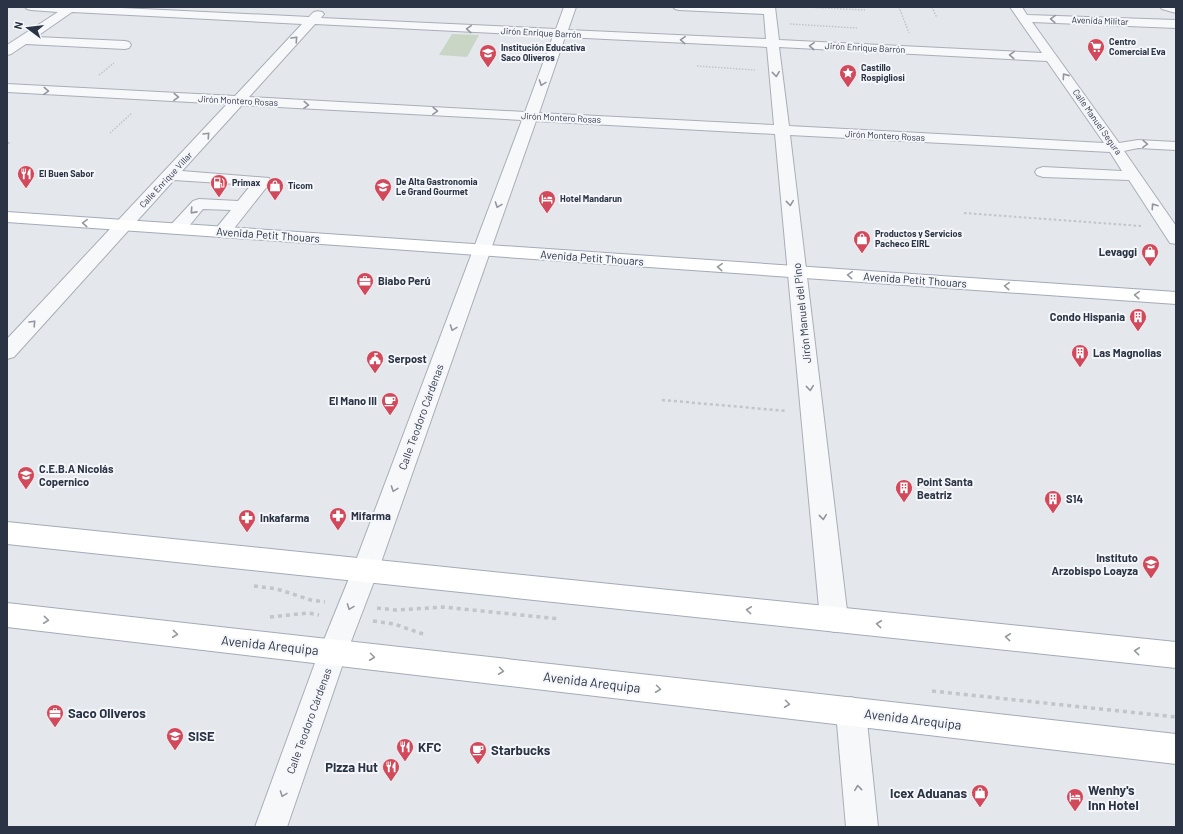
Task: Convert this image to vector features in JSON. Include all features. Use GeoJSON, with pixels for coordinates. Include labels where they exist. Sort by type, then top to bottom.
{"type":"FeatureCollection","features":[{"type":"Feature","properties":{"kind":"main road","name":"Avenida Petit Thouars"},"geometry":{"type":"LineString","coordinates":[[7,217],[1176,298]]}},
{"type":"Feature","properties":{"kind":"main road"},"geometry":{"type":"LineString","coordinates":[[7,533],[1176,655]]}},
{"type":"Feature","properties":{"kind":"main road","name":"Avenida Arequipa"},"geometry":{"type":"LineString","coordinates":[[7,616],[1176,749]]}},
{"type":"Feature","properties":{"kind":"street","name":"Jirón Enrique Barrón"},"geometry":{"type":"LineString","coordinates":[[31,7],[1051,57]]}},
{"type":"Feature","properties":{"kind":"street","name":"Calle Enrique Villar"},"geometry":{"type":"LineString","coordinates":[[11,343],[124,225],[324,7]]}},
{"type":"Feature","properties":{"kind":"street","name":"Calle Teodoro Cárdenas"},"geometry":{"type":"LineString","coordinates":[[271,827],[333,652],[365,571],[570,7]]}},
{"type":"Feature","properties":{"kind":"street"},"geometry":{"type":"LineString","coordinates":[[679,7],[770,14]]}},
{"type":"Feature","properties":{"kind":"street"},"geometry":{"type":"LineString","coordinates":[[1166,7],[1176,10]]}},
{"type":"Feature","properties":{"kind":"street"},"geometry":{"type":"LineString","coordinates":[[7,51],[72,8]]}},
{"type":"Feature","properties":{"kind":"street","name":"Avenida Militar"},"geometry":{"type":"LineString","coordinates":[[1020,13],[1176,24]]}},
{"type":"Feature","properties":{"kind":"street","name":"Calle Manuel Segura"},"geometry":{"type":"LineString","coordinates":[[1020,13],[1115,148],[1172,233]]}},
{"type":"Feature","properties":{"kind":"street","name":"Jirón Manuel del Pino"},"geometry":{"type":"LineString","coordinates":[[770,14],[834,619]]}},
{"type":"Feature","properties":{"kind":"street"},"geometry":{"type":"LineString","coordinates":[[493,30],[498,18]]}},
{"type":"Feature","properties":{"kind":"street"},"geometry":{"type":"LineString","coordinates":[[23,40],[125,45]]}},
{"type":"Feature","properties":{"kind":"street","name":"Jirón Montero Rosas"},"geometry":{"type":"LineString","coordinates":[[7,88],[1115,148],[1138,144],[1176,146]]}},
{"type":"Feature","properties":{"kind":"street"},"geometry":{"type":"LineString","coordinates":[[1043,172],[1134,176]]}},
{"type":"Feature","properties":{"kind":"street"},"geometry":{"type":"LineString","coordinates":[[170,175],[263,181],[222,232]]}},
{"type":"Feature","properties":{"kind":"street"},"geometry":{"type":"LineString","coordinates":[[176,229],[199,204],[243,206]]}},
{"type":"Feature","properties":{"kind":"street"},"geometry":{"type":"LineString","coordinates":[[851,712],[862,827]]}},
{"type":"Feature","properties":{"kind":"path"},"geometry":{"type":"LineString","coordinates":[[804,7],[865,10]]}},
{"type":"Feature","properties":{"kind":"path"},"geometry":{"type":"LineString","coordinates":[[899,7],[916,51]]}},
{"type":"Feature","properties":{"kind":"path"},"geometry":{"type":"LineString","coordinates":[[932,7],[937,18]]}},
{"type":"Feature","properties":{"kind":"path"},"geometry":{"type":"LineString","coordinates":[[770,14],[857,28]]}},
{"type":"Feature","properties":{"kind":"path"},"geometry":{"type":"LineString","coordinates":[[77,92],[114,62]]}},
{"type":"Feature","properties":{"kind":"path"},"geometry":{"type":"LineString","coordinates":[[697,66],[776,71]]}},
{"type":"Feature","properties":{"kind":"path"},"geometry":{"type":"LineString","coordinates":[[964,213],[1172,233]]}},
{"type":"Feature","properties":{"kind":"path"},"geometry":{"type":"LineString","coordinates":[[662,400],[812,414]]}},
{"type":"Feature","properties":{"kind":"path"},"geometry":{"type":"LineString","coordinates":[[264,618],[308,614],[346,618],[394,624],[431,637]]}},
{"type":"Feature","properties":{"kind":"path"},"geometry":{"type":"LineString","coordinates":[[929,690],[1176,717]]}},
{"type":"Feature","properties":{"kind":"green space"},"geometry":{"type":"Polygon","coordinates":[[[452,34],[479,35],[467,57],[439,55],[452,34]]]}},
{"type":"Feature","properties":{"kind":"place","name":"Centro Comercial Eva"},"geometry":{"type":"Point","coordinates":[1096,62]}},
{"type":"Feature","properties":{"kind":"place","name":"Institución Educativa Saco Oliveros"},"geometry":{"type":"Point","coordinates":[488,68]}},
{"type":"Feature","properties":{"kind":"place","name":"Castillo Rospigliosi"},"geometry":{"type":"Point","coordinates":[848,88]}},
{"type":"Feature","properties":{"kind":"place","name":"El Buen Sabor"},"geometry":{"type":"Point","coordinates":[26,189]}},
{"type":"Feature","properties":{"kind":"place","name":"Primax"},"geometry":{"type":"Point","coordinates":[219,198]}},
{"type":"Feature","properties":{"kind":"place","name":"Ticom"},"geometry":{"type":"Point","coordinates":[275,201]}},
{"type":"Feature","properties":{"kind":"place","name":"De Alta Gastronomia Le Grand Gourmet"},"geometry":{"type":"Point","coordinates":[383,202]}},
{"type":"Feature","properties":{"kind":"place","name":"Hotel Mandarun"},"geometry":{"type":"Point","coordinates":[547,214]}},
{"type":"Feature","properties":{"kind":"place","name":"Productos y Servicios Pacheco EIRL"},"geometry":{"type":"Point","coordinates":[862,254]}},
{"type":"Feature","properties":{"kind":"place","name":"Levaggi"},"geometry":{"type":"Point","coordinates":[1150,267]}},
{"type":"Feature","properties":{"kind":"place","name":"Biabo Perú"},"geometry":{"type":"Point","coordinates":[365,296]}},
{"type":"Feature","properties":{"kind":"place","name":"Condo Hispania"},"geometry":{"type":"Point","coordinates":[1138,332]}},
{"type":"Feature","properties":{"kind":"place","name":"Las Magnolias"},"geometry":{"type":"Point","coordinates":[1080,368]}},
{"type":"Feature","properties":{"kind":"place","name":"Serpost"},"geometry":{"type":"Point","coordinates":[375,374]}},
{"type":"Feature","properties":{"kind":"place","name":"El Mano III"},"geometry":{"type":"Point","coordinates":[390,416]}},
{"type":"Feature","properties":{"kind":"place","name":"C.E.B.A Nicolás Copernico"},"geometry":{"type":"Point","coordinates":[26,490]}},
{"type":"Feature","properties":{"kind":"place","name":"Point Santa Beatriz"},"geometry":{"type":"Point","coordinates":[904,503]}},
{"type":"Feature","properties":{"kind":"place","name":"S14"},"geometry":{"type":"Point","coordinates":[1053,514]}},
{"type":"Feature","properties":{"kind":"place","name":"Mifarma"},"geometry":{"type":"Point","coordinates":[338,531]}},
{"type":"Feature","properties":{"kind":"place","name":"Inkafarma"},"geometry":{"type":"Point","coordinates":[247,533]}},
{"type":"Feature","properties":{"kind":"place","name":"Instituto Arzobispo Loayza"},"geometry":{"type":"Point","coordinates":[1151,579]}},
{"type":"Feature","properties":{"kind":"place","name":"Saco Oliveros"},"geometry":{"type":"Point","coordinates":[55,728]}},
{"type":"Feature","properties":{"kind":"place","name":"SISE"},"geometry":{"type":"Point","coordinates":[175,751]}},
{"type":"Feature","properties":{"kind":"place","name":"KFC"},"geometry":{"type":"Point","coordinates":[405,762]}},
{"type":"Feature","properties":{"kind":"place","name":"Starbucks"},"geometry":{"type":"Point","coordinates":[478,765]}},
{"type":"Feature","properties":{"kind":"place","name":"Pizza Hut"},"geometry":{"type":"Point","coordinates":[391,782]}},
{"type":"Feature","properties":{"kind":"place","name":"Icex Aduanas"},"geometry":{"type":"Point","coordinates":[980,808]}},
{"type":"Feature","properties":{"kind":"place","name":"Wenhy's Inn Hotel"},"geometry":{"type":"Point","coordinates":[1075,812]}}]}
